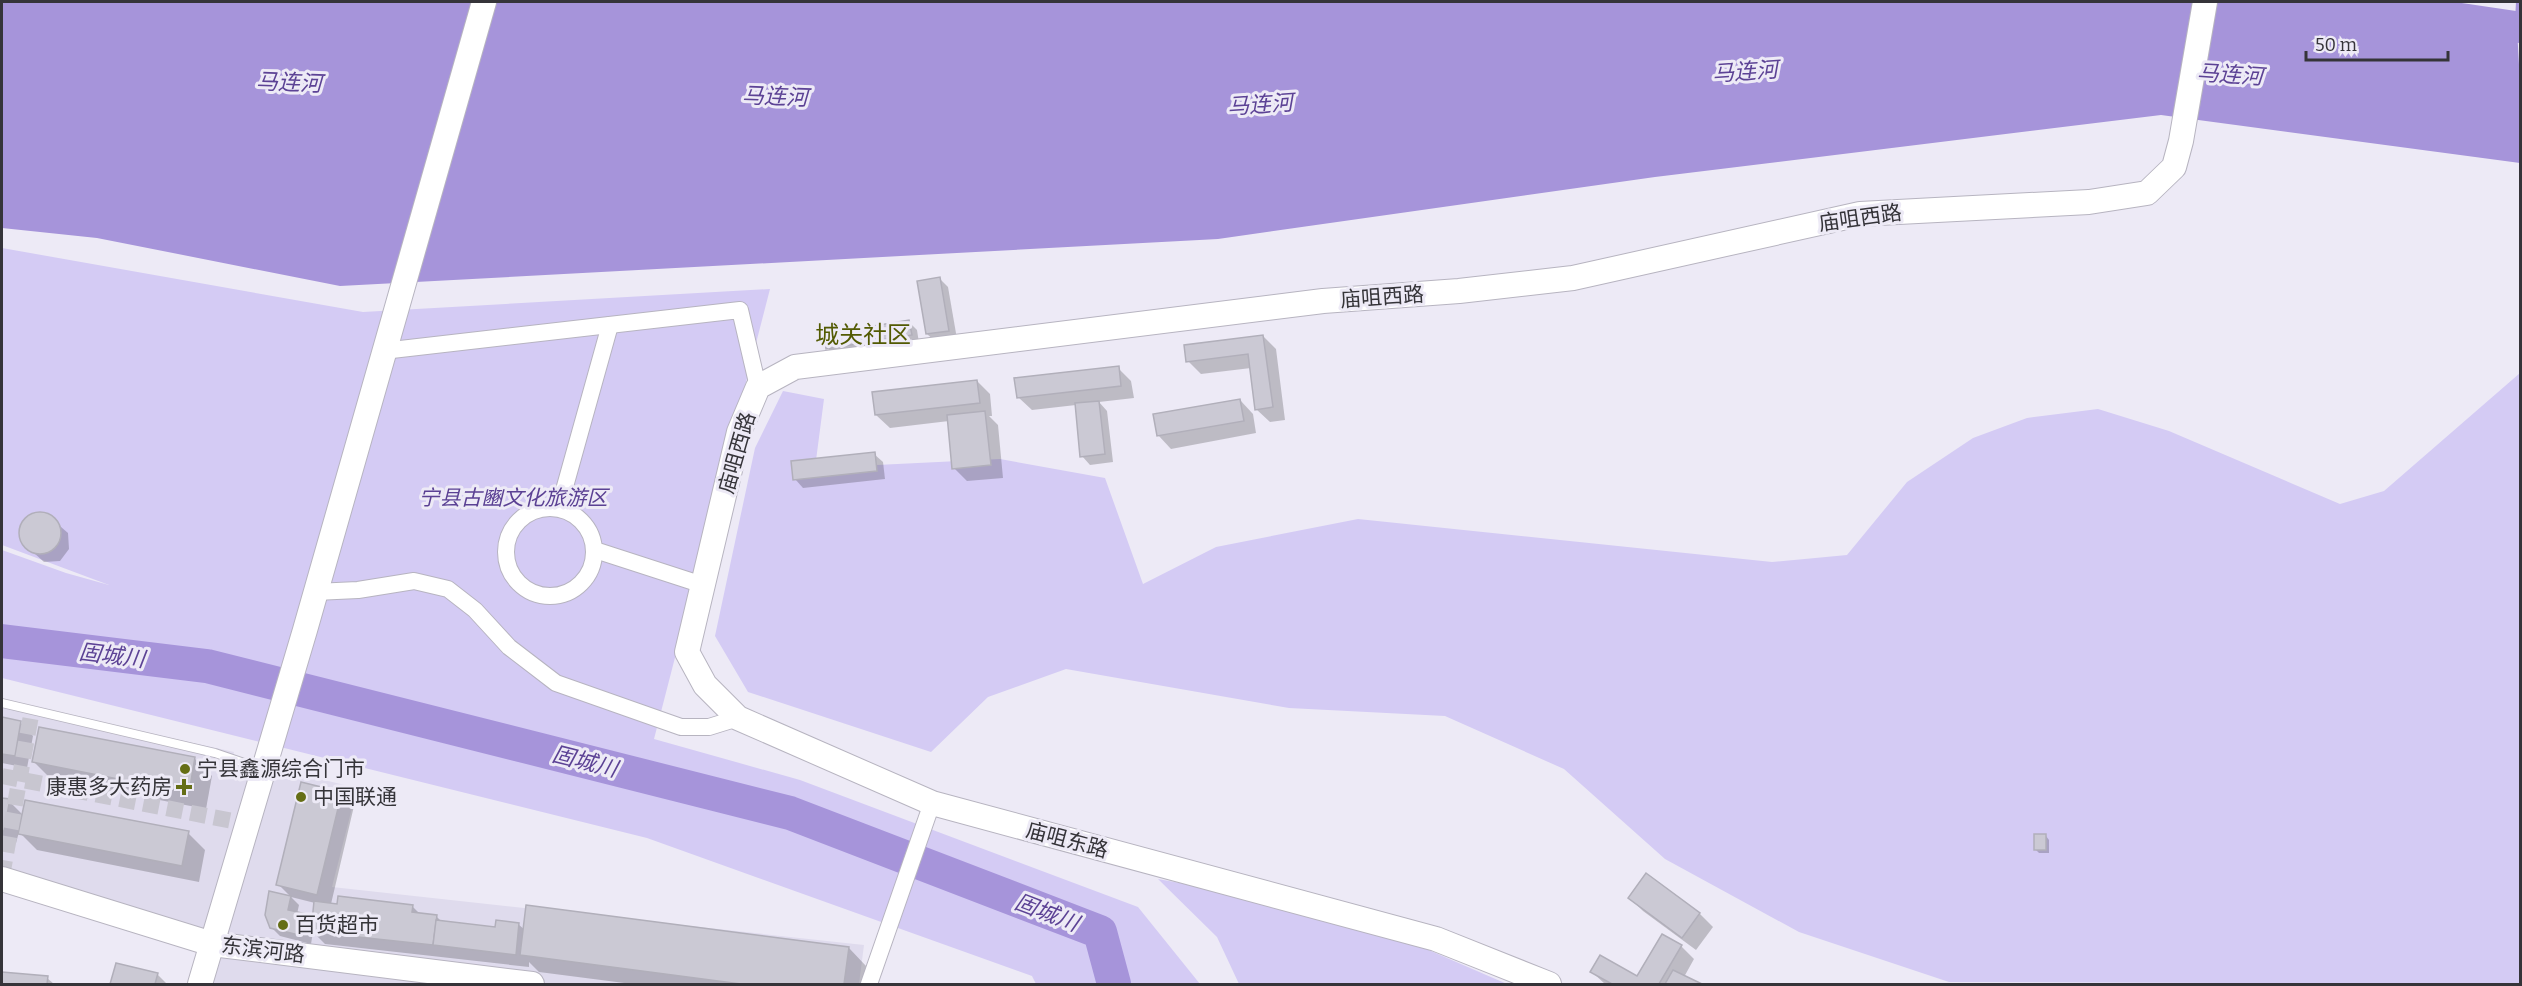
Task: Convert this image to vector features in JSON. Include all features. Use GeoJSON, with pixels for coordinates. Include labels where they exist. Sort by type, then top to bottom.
{"type":"FeatureCollection","features":[{"type":"Feature","properties":{"kind":"street"},"geometry":{"type":"LineString","coordinates":[[200,984],[305,630],[390,325],[484,2]]}},
{"type":"Feature","properties":{"kind":"street","name":"庙咀西路"},"geometry":{"type":"LineString","coordinates":[[703,585],[739,432],[758,387],[795,367],[1323,301],[1459,291],[1573,278],[1860,214],[2089,202],[2148,193],[2174,167],[2181,141],[2205,2]]}},
{"type":"Feature","properties":{"kind":"street"},"geometry":{"type":"LineString","coordinates":[[383,351],[740,310],[758,387]]}},
{"type":"Feature","properties":{"kind":"street"},"geometry":{"type":"LineString","coordinates":[[559,508],[610,325]]}},
{"type":"Feature","properties":{"kind":"street"},"geometry":{"type":"LineString","coordinates":[[544,508],[559,508],[573,514],[584,524],[592,537],[595,550],[593,564],[587,577],[578,587],[566,594],[552,597],[525,589],[514,578],[508,565],[506,550],[509,535],[517,522],[530,513],[544,508]]}},
{"type":"Feature","properties":{"kind":"street"},"geometry":{"type":"LineString","coordinates":[[595,550],[703,585]]}},
{"type":"Feature","properties":{"kind":"street"},"geometry":{"type":"LineString","coordinates":[[315,592],[358,590],[414,581],[448,589],[475,610],[509,647],[556,683],[681,727],[709,727],[738,718]]}},
{"type":"Feature","properties":{"kind":"street","name":"庙咀东路"},"geometry":{"type":"LineString","coordinates":[[703,585],[687,652],[705,685],[738,718],[932,803],[1436,939],[1549,984]]}},
{"type":"Feature","properties":{"kind":"street"},"geometry":{"type":"LineString","coordinates":[[869,984],[932,803]]}},
{"type":"Feature","properties":{"kind":"street","name":"东滨河路"},"geometry":{"type":"LineString","coordinates":[[2,879],[212,944],[532,984]]}},
{"type":"Feature","properties":{"kind":"lane"},"geometry":{"type":"LineString","coordinates":[[2,703],[266,764]]}},
{"type":"Feature","properties":{"kind":"shaded area"},"geometry":{"type":"Polygon","coordinates":[[[2,701],[234,752],[233,758],[357,788],[332,887],[864,945],[859,984],[189,984],[204,936],[2,877],[2,701]]]}},
{"type":"Feature","properties":{"kind":"green space","name":"宁县古豳文化旅游区"},"geometry":{"type":"Polygon","coordinates":[[[2,248],[363,312],[770,289],[654,739],[800,780],[1138,907],[1200,984],[1036,984],[1032,976],[647,838],[2,678],[2,550],[66,573],[109,585],[2,545],[2,248]]]}},
{"type":"Feature","properties":{"kind":"green space"},"geometry":{"type":"Polygon","coordinates":[[[2520,373],[2520,984],[1949,982],[1799,932],[1665,859],[1564,769],[1445,716],[1289,708],[1066,669],[988,697],[931,752],[748,692],[715,636],[755,448],[783,391],[824,399],[815,468],[1000,459],[1105,478],[1143,584],[1216,547],[1358,519],[1772,562],[1847,555],[1907,482],[1973,438],[2027,418],[2098,409],[2169,431],[2340,504],[2384,491],[2520,373]]]}},
{"type":"Feature","properties":{"kind":"green space"},"geometry":{"type":"Polygon","coordinates":[[[1158,879],[1207,888],[1424,948],[1507,984],[1239,984],[1217,937],[1158,879]]]}},
{"type":"Feature","properties":{"kind":"water","name":"马连河"},"geometry":{"type":"Polygon","coordinates":[[[2,2],[2455,2],[2516,11],[2520,82],[2520,163],[2161,115],[1655,177],[1218,239],[340,286],[97,238],[2,228],[2,2]]]}},
{"type":"Feature","properties":{"kind":"building"},"geometry":{"type":"Polygon","coordinates":[[[940,277],[949,331],[926,334],[917,281],[940,277]]]}},
{"type":"Feature","properties":{"kind":"building"},"geometry":{"type":"Polygon","coordinates":[[[909,320],[912,335],[826,349],[824,334],[909,320]]]}},
{"type":"Feature","properties":{"kind":"building"},"geometry":{"type":"Polygon","coordinates":[[[1263,335],[1273,407],[1255,410],[1248,354],[1186,362],[1184,345],[1263,335]]]}},
{"type":"Feature","properties":{"kind":"building"},"geometry":{"type":"Polygon","coordinates":[[[1119,366],[1121,386],[1017,398],[1014,378],[1119,366]]]}},
{"type":"Feature","properties":{"kind":"building"},"geometry":{"type":"Polygon","coordinates":[[[977,380],[980,403],[875,415],[872,392],[977,380]]]}},
{"type":"Feature","properties":{"kind":"building"},"geometry":{"type":"Polygon","coordinates":[[[1240,399],[1244,421],[1157,436],[1153,414],[1240,399]]]}},
{"type":"Feature","properties":{"kind":"building"},"geometry":{"type":"Polygon","coordinates":[[[1099,401],[1105,454],[1080,457],[1075,403],[1099,401]]]}},
{"type":"Feature","properties":{"kind":"building"},"geometry":{"type":"Polygon","coordinates":[[[985,411],[991,465],[952,469],[947,415],[985,411]]]}},
{"type":"Feature","properties":{"kind":"building"},"geometry":{"type":"Polygon","coordinates":[[[875,452],[877,471],[793,480],[791,461],[875,452]]]}},
{"type":"Feature","properties":{"kind":"building"},"geometry":{"type":"Polygon","coordinates":[[[40,512],[55,518],[61,533],[55,548],[40,554],[25,548],[19,533],[25,518],[40,512]]]}},
{"type":"Feature","properties":{"kind":"building"},"geometry":{"type":"Polygon","coordinates":[[[2,717],[21,721],[15,756],[2,754],[2,717]]]}},
{"type":"Feature","properties":{"kind":"building"},"geometry":{"type":"Polygon","coordinates":[[[39,727],[195,757],[189,793],[32,762],[39,727]]]}},
{"type":"Feature","properties":{"kind":"building"},"geometry":{"type":"Polygon","coordinates":[[[301,782],[342,792],[317,895],[276,885],[301,782]]]}},
{"type":"Feature","properties":{"kind":"building"},"geometry":{"type":"Polygon","coordinates":[[[2,798],[10,799],[4,831],[2,831],[2,798]]]}},
{"type":"Feature","properties":{"kind":"building"},"geometry":{"type":"Polygon","coordinates":[[[25,800],[189,831],[182,866],[18,834],[25,800]]]}},
{"type":"Feature","properties":{"kind":"building"},"geometry":{"type":"Polygon","coordinates":[[[2034,834],[2046,834],[2046,850],[2034,850],[2034,834]]]}},
{"type":"Feature","properties":{"kind":"building"},"geometry":{"type":"Polygon","coordinates":[[[1646,873],[1700,913],[1682,938],[1628,898],[1646,873]]]}},
{"type":"Feature","properties":{"kind":"building"},"geometry":{"type":"Polygon","coordinates":[[[269,891],[291,896],[288,910],[307,914],[303,936],[270,928],[265,915],[269,891]]]}},
{"type":"Feature","properties":{"kind":"building"},"geometry":{"type":"Polygon","coordinates":[[[338,896],[413,905],[412,912],[437,915],[433,945],[311,932],[314,901],[337,904],[338,896]]]}},
{"type":"Feature","properties":{"kind":"building"},"geometry":{"type":"Polygon","coordinates":[[[526,905],[849,947],[844,984],[741,984],[520,955],[526,905]]]}},
{"type":"Feature","properties":{"kind":"building"},"geometry":{"type":"Polygon","coordinates":[[[436,920],[495,927],[496,920],[519,923],[516,955],[433,945],[436,920]]]}},
{"type":"Feature","properties":{"kind":"building"},"geometry":{"type":"Polygon","coordinates":[[[1662,934],[1682,945],[1659,984],[1612,984],[1590,972],[1600,955],[1637,976],[1662,934]]]}},
{"type":"Feature","properties":{"kind":"building"},"geometry":{"type":"Polygon","coordinates":[[[116,963],[158,973],[155,984],[110,984],[116,963]]]}},
{"type":"Feature","properties":{"kind":"building"},"geometry":{"type":"Polygon","coordinates":[[[1673,970],[1702,984],[1665,984],[1673,970]]]}},
{"type":"Feature","properties":{"kind":"building"},"geometry":{"type":"Polygon","coordinates":[[[2,972],[48,976],[47,984],[2,984],[2,972]]]}},
{"type":"Feature","properties":{"kind":"waterway"},"geometry":{"type":"LineString","coordinates":[[2517,40],[2519,2]]}},
{"type":"Feature","properties":{"kind":"waterway","name":"固城川"},"geometry":{"type":"LineString","coordinates":[[2,641],[207,666],[790,813],[1100,932],[1114,984]]}},
{"type":"Feature","properties":{"kind":"tunnel"},"geometry":{"type":"LineString","coordinates":[[2,876],[32,710]]}},
{"type":"Feature","properties":{"kind":"tunnel"},"geometry":{"type":"LineString","coordinates":[[2,776],[248,824]]}},
{"type":"Feature","properties":{"kind":"place","name":"宁县鑫源综合门市"},"geometry":{"type":"Point","coordinates":[185,769]}},
{"type":"Feature","properties":{"kind":"place","name":"康惠多大药房"},"geometry":{"type":"Point","coordinates":[184,787]}},
{"type":"Feature","properties":{"kind":"place","name":"中国联通"},"geometry":{"type":"Point","coordinates":[301,797]}},
{"type":"Feature","properties":{"kind":"place","name":"百货超市"},"geometry":{"type":"Point","coordinates":[283,925]}},
{"type":"Feature","properties":{"kind":"district","name":"城关社区"},"geometry":{"type":"Point","coordinates":[863,335]}}]}
